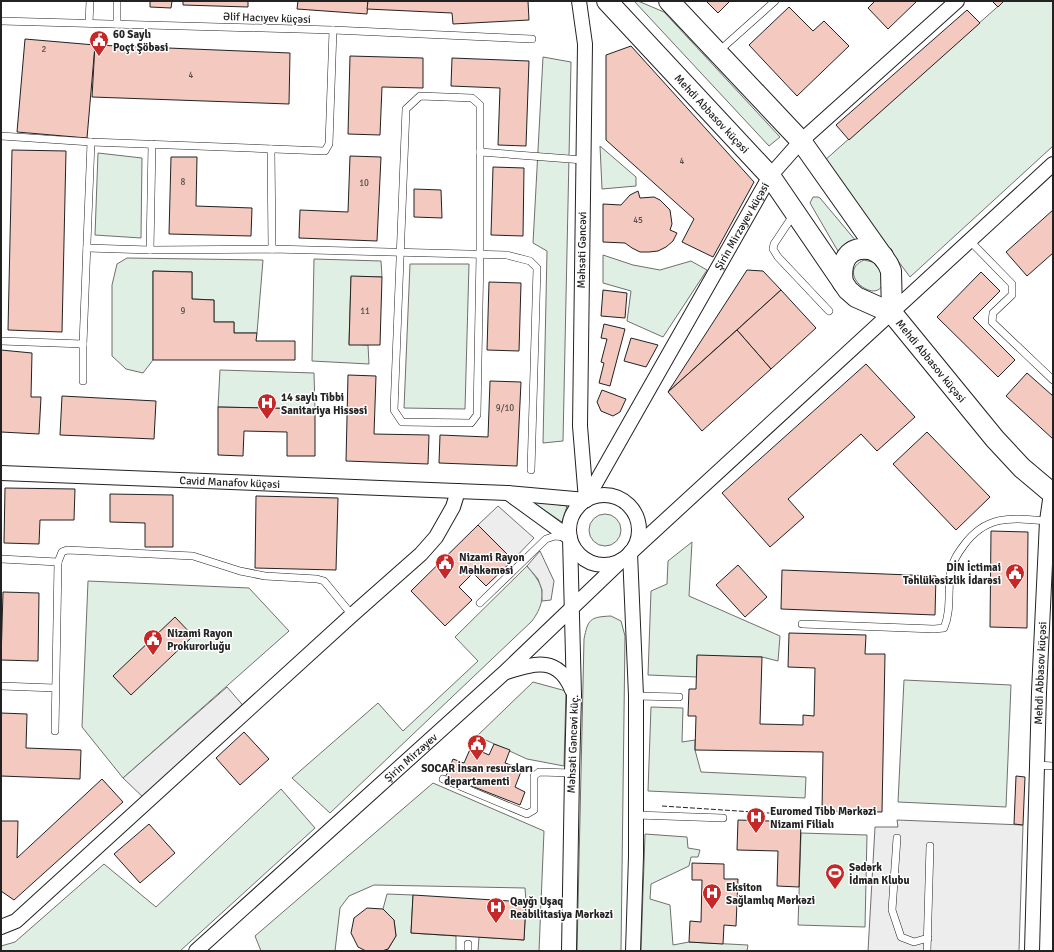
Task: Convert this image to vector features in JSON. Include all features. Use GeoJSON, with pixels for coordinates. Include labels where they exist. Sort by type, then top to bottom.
{"type":"FeatureCollection","features":[{"type":"Feature","properties":{"kind":"street","name":"Məhsəti Gəncəvi"},"geometry":{"type":"LineString","coordinates":[[579,1],[585,44],[580,426],[586,500]]}},
{"type":"Feature","properties":{"kind":"street","name":"Mehdi Abbasov küçəsi"},"geometry":{"type":"LineString","coordinates":[[607,1],[770,176],[848,290],[856,296],[892,313],[995,439],[1022,468],[1052,492],[1047,521],[1037,765],[1032,951]]}},
{"type":"Feature","properties":{"kind":"street","name":"Mehdi Abbasov küçəsi"},"geometry":{"type":"LineString","coordinates":[[669,1],[801,141],[888,264],[891,271],[892,313]]}},
{"type":"Feature","properties":{"kind":"street","name":"Şirin Mirzəyev küçəsi"},"geometry":{"type":"LineString","coordinates":[[586,500],[770,176],[801,141],[957,1]]}},
{"type":"Feature","properties":{"kind":"street"},"geometry":{"type":"LineString","coordinates":[[633,951],[636,815],[636,696],[626,557],[636,544],[639,533],[638,522],[634,512],[627,504],[618,498],[607,495],[596,496],[586,500],[577,507],[572,516],[569,526],[570,538],[574,548],[581,556],[590,562],[601,565],[612,564],[626,557],[1053,164]]}},
{"type":"Feature","properties":{"kind":"street"},"geometry":{"type":"LineString","coordinates":[[843,283],[841,273],[842,265],[845,258],[850,253],[868,249],[883,256]]}},
{"type":"Feature","properties":{"kind":"street","name":"Cavid Manafov küçəsi"},"geometry":{"type":"LineString","coordinates":[[1,473],[507,493],[586,500]]}},
{"type":"Feature","properties":{"kind":"street"},"geometry":{"type":"LineString","coordinates":[[1,927],[16,921],[421,554],[436,537],[453,507],[458,491]]}},
{"type":"Feature","properties":{"kind":"street"},"geometry":{"type":"LineString","coordinates":[[507,493],[570,538]]}},
{"type":"Feature","properties":{"kind":"street","name":"Məhsəti Gəncəvi küç."},"geometry":{"type":"LineString","coordinates":[[569,951],[574,694],[570,538]]}},
{"type":"Feature","properties":{"kind":"street","name":"Şirin Mirzəyev"},"geometry":{"type":"LineString","coordinates":[[196,951],[504,673],[572,606],[626,557]]}},
{"type":"Feature","properties":{"kind":"street"},"geometry":{"type":"LineString","coordinates":[[504,673],[529,665],[543,664],[564,674],[574,694]]}},
{"type":"Feature","properties":{"kind":"lane"},"geometry":{"type":"LineString","coordinates":[[89,23],[90,1]]}},
{"type":"Feature","properties":{"kind":"lane"},"geometry":{"type":"LineString","coordinates":[[117,1],[117,24]]}},
{"type":"Feature","properties":{"kind":"lane"},"geometry":{"type":"LineString","coordinates":[[718,53],[775,1]]}},
{"type":"Feature","properties":{"kind":"lane","name":"Əlif Hacıyev küçəsi"},"geometry":{"type":"LineString","coordinates":[[1,22],[333,30],[532,39]]}},
{"type":"Feature","properties":{"kind":"lane"},"geometry":{"type":"LineString","coordinates":[[1,136],[91,142],[325,151],[329,144],[333,30]]}},
{"type":"Feature","properties":{"kind":"lane"},"geometry":{"type":"LineString","coordinates":[[420,96],[472,98],[480,105],[480,152],[477,415],[472,423],[402,422],[394,410],[406,109],[420,96]]}},
{"type":"Feature","properties":{"kind":"lane"},"geometry":{"type":"LineString","coordinates":[[83,381],[83,344],[91,142]]}},
{"type":"Feature","properties":{"kind":"lane"},"geometry":{"type":"LineString","coordinates":[[150,250],[152,144]]}},
{"type":"Feature","properties":{"kind":"lane"},"geometry":{"type":"LineString","coordinates":[[271,149],[272,249]]}},
{"type":"Feature","properties":{"kind":"lane"},"geometry":{"type":"LineString","coordinates":[[480,152],[583,160]]}},
{"type":"Feature","properties":{"kind":"lane"},"geometry":{"type":"LineString","coordinates":[[795,213],[774,244],[773,249],[778,258],[829,311]]}},
{"type":"Feature","properties":{"kind":"lane"},"geometry":{"type":"LineString","coordinates":[[970,241],[1012,284],[1012,295],[993,313],[992,322],[1053,380]]}},
{"type":"Feature","properties":{"kind":"lane"},"geometry":{"type":"LineString","coordinates":[[87,248],[150,250],[272,249],[480,254],[508,255],[530,261],[537,268],[532,470]]}},
{"type":"Feature","properties":{"kind":"lane"},"geometry":{"type":"LineString","coordinates":[[1,341],[83,344]]}},
{"type":"Feature","properties":{"kind":"lane"},"geometry":{"type":"LineString","coordinates":[[802,624],[934,630],[944,628],[948,619],[951,570],[955,557],[970,536],[984,525],[1004,519],[1018,518],[1047,521]]}},
{"type":"Feature","properties":{"kind":"lane"},"geometry":{"type":"LineString","coordinates":[[480,603],[546,539],[554,536],[570,538]]}},
{"type":"Feature","properties":{"kind":"lane"},"geometry":{"type":"LineString","coordinates":[[55,731],[58,562],[62,552],[67,550],[193,556],[240,571],[265,576],[318,579],[324,581],[352,615]]}},
{"type":"Feature","properties":{"kind":"lane"},"geometry":{"type":"LineString","coordinates":[[1,559],[58,562]]}},
{"type":"Feature","properties":{"kind":"lane"},"geometry":{"type":"LineString","coordinates":[[1,686],[55,688]]}},
{"type":"Feature","properties":{"kind":"lane"},"geometry":{"type":"LineString","coordinates":[[636,696],[680,697]]}},
{"type":"Feature","properties":{"kind":"lane"},"geometry":{"type":"LineString","coordinates":[[1037,765],[1053,766]]}},
{"type":"Feature","properties":{"kind":"lane"},"geometry":{"type":"LineString","coordinates":[[443,778],[527,814],[534,810],[534,776],[539,772],[572,773]]}},
{"type":"Feature","properties":{"kind":"lane"},"geometry":{"type":"LineString","coordinates":[[636,815],[723,818]]}},
{"type":"Feature","properties":{"kind":"lane"},"geometry":{"type":"LineString","coordinates":[[897,838],[892,910],[901,936],[914,942],[928,938]]}},
{"type":"Feature","properties":{"kind":"lane"},"geometry":{"type":"LineString","coordinates":[[927,951],[930,846]]}},
{"type":"Feature","properties":{"kind":"green space"},"geometry":{"type":"Polygon","coordinates":[[[634,1],[638,1],[664,12],[780,137],[769,146],[634,1]]]}},
{"type":"Feature","properties":{"kind":"green space"},"geometry":{"type":"Polygon","coordinates":[[[1004,1],[1053,1],[1053,146],[910,277],[824,161],[1004,1]]]}},
{"type":"Feature","properties":{"kind":"green space"},"geometry":{"type":"Polygon","coordinates":[[[543,57],[571,62],[563,441],[543,443],[547,251],[533,243],[543,57]]]}},
{"type":"Feature","properties":{"kind":"green space"},"geometry":{"type":"Polygon","coordinates":[[[600,146],[636,177],[636,186],[602,189],[600,146]]]}},
{"type":"Feature","properties":{"kind":"green space"},"geometry":{"type":"Polygon","coordinates":[[[98,153],[142,158],[141,238],[95,235],[98,153]]]}},
{"type":"Feature","properties":{"kind":"green space"},"geometry":{"type":"Polygon","coordinates":[[[813,197],[820,198],[856,241],[846,245],[839,253],[810,203],[813,197]]]}},
{"type":"Feature","properties":{"kind":"green space"},"geometry":{"type":"Polygon","coordinates":[[[603,255],[633,265],[660,270],[691,261],[707,270],[663,337],[627,321],[631,291],[603,283],[603,255]]]}},
{"type":"Feature","properties":{"kind":"green space"},"geometry":{"type":"Polygon","coordinates":[[[127,258],[263,260],[257,333],[234,333],[234,322],[214,322],[214,300],[192,299],[192,272],[153,271],[153,360],[143,373],[126,369],[112,356],[112,285],[117,264],[127,258]]]}},
{"type":"Feature","properties":{"kind":"green space"},"geometry":{"type":"Polygon","coordinates":[[[314,259],[381,261],[382,277],[351,277],[349,344],[368,345],[369,364],[312,361],[314,259]]]}},
{"type":"Feature","properties":{"kind":"green space"},"geometry":{"type":"Polygon","coordinates":[[[864,260],[873,262],[883,274],[883,283],[879,289],[873,291],[866,289],[855,279],[853,272],[856,266],[864,260]]]}},
{"type":"Feature","properties":{"kind":"green space"},"geometry":{"type":"Polygon","coordinates":[[[410,264],[469,264],[465,409],[404,408],[410,264]]]}},
{"type":"Feature","properties":{"kind":"green space"},"geometry":{"type":"Polygon","coordinates":[[[220,370],[314,373],[315,409],[218,407],[220,370]]]}},
{"type":"Feature","properties":{"kind":"green space"},"geometry":{"type":"Polygon","coordinates":[[[529,500],[567,506],[562,522],[529,500]]]}},
{"type":"Feature","properties":{"kind":"green space"},"geometry":{"type":"Polygon","coordinates":[[[602,514],[608,514],[618,521],[621,530],[620,536],[614,543],[608,546],[602,546],[592,539],[589,533],[589,527],[596,517],[602,514]]]}},
{"type":"Feature","properties":{"kind":"green space"},"geometry":{"type":"Polygon","coordinates":[[[692,542],[689,596],[780,636],[778,661],[762,657],[697,656],[697,677],[648,675],[651,591],[667,584],[668,561],[692,542]]]}},
{"type":"Feature","properties":{"kind":"green space"},"geometry":{"type":"Polygon","coordinates":[[[527,566],[537,579],[542,590],[542,601],[532,621],[330,813],[292,778],[378,703],[403,731],[478,661],[455,637],[527,566]]]}},
{"type":"Feature","properties":{"kind":"green space"},"geometry":{"type":"Polygon","coordinates":[[[88,581],[249,588],[289,631],[123,778],[82,727],[88,581]]]}},
{"type":"Feature","properties":{"kind":"green space"},"geometry":{"type":"Polygon","coordinates":[[[611,616],[621,621],[625,636],[621,951],[577,951],[584,639],[587,627],[591,620],[598,617],[611,616]]]}},
{"type":"Feature","properties":{"kind":"green space"},"geometry":{"type":"Polygon","coordinates":[[[904,680],[1011,685],[1006,807],[898,802],[904,680]]]}},
{"type":"Feature","properties":{"kind":"green space"},"geometry":{"type":"Polygon","coordinates":[[[533,682],[566,691],[564,766],[527,759],[477,736],[533,682]]]}},
{"type":"Feature","properties":{"kind":"green space"},"geometry":{"type":"Polygon","coordinates":[[[651,707],[683,708],[682,742],[695,740],[695,750],[701,772],[806,777],[805,798],[648,791],[651,707]]]}},
{"type":"Feature","properties":{"kind":"green space"},"geometry":{"type":"Polygon","coordinates":[[[433,783],[544,831],[539,951],[478,951],[479,937],[524,940],[526,902],[525,888],[374,885],[349,896],[340,908],[335,951],[261,951],[255,936],[433,783]]]}},
{"type":"Feature","properties":{"kind":"green space"},"geometry":{"type":"Polygon","coordinates":[[[281,789],[315,828],[180,951],[1,951],[1,946],[15,942],[104,864],[156,907],[281,789]]]}},
{"type":"Feature","properties":{"kind":"green space"},"geometry":{"type":"Polygon","coordinates":[[[801,833],[867,835],[865,927],[798,925],[801,833]]]}},
{"type":"Feature","properties":{"kind":"green space"},"geometry":{"type":"Polygon","coordinates":[[[645,834],[687,837],[688,848],[700,850],[698,857],[691,857],[689,866],[651,884],[650,899],[670,905],[673,945],[689,942],[748,945],[747,951],[641,951],[645,834]]]}},
{"type":"Feature","properties":{"kind":"green space"},"geometry":{"type":"Polygon","coordinates":[[[387,894],[413,895],[411,933],[456,936],[456,951],[387,951],[396,936],[394,920],[383,909],[387,894]]]}},
{"type":"Feature","properties":{"kind":"shaded area"},"geometry":{"type":"Polygon","coordinates":[[[498,506],[534,538],[513,560],[478,525],[498,506]]]}},
{"type":"Feature","properties":{"kind":"shaded area"},"geometry":{"type":"Polygon","coordinates":[[[540,551],[554,581],[551,600],[542,601],[542,590],[538,579],[527,566],[540,551]]]}},
{"type":"Feature","properties":{"kind":"shaded area"},"geometry":{"type":"Polygon","coordinates":[[[227,687],[247,710],[147,801],[123,778],[227,687]]]}},
{"type":"Feature","properties":{"kind":"shaded area"},"geometry":{"type":"Polygon","coordinates":[[[897,820],[1023,825],[1019,951],[868,951],[875,827],[898,827],[897,820]]]}},
{"type":"Feature","properties":{"kind":"building"},"geometry":{"type":"Polygon","coordinates":[[[150,1],[172,1],[171,8],[150,7],[150,1]]]}},
{"type":"Feature","properties":{"kind":"building"},"geometry":{"type":"Polygon","coordinates":[[[183,1],[248,1],[248,7],[183,5],[183,1]]]}},
{"type":"Feature","properties":{"kind":"building"},"geometry":{"type":"Polygon","coordinates":[[[298,1],[368,1],[367,14],[297,9],[298,1]]]}},
{"type":"Feature","properties":{"kind":"building"},"geometry":{"type":"Polygon","coordinates":[[[368,1],[528,1],[529,20],[453,24],[452,13],[367,9],[368,1]]]}},
{"type":"Feature","properties":{"kind":"building"},"geometry":{"type":"Polygon","coordinates":[[[706,1],[730,1],[718,13],[706,1]]]}},
{"type":"Feature","properties":{"kind":"building"},"geometry":{"type":"Polygon","coordinates":[[[875,1],[917,1],[888,29],[868,8],[875,1]]]}},
{"type":"Feature","properties":{"kind":"building"},"geometry":{"type":"Polygon","coordinates":[[[992,1],[1004,1],[998,7],[992,1]]]}},
{"type":"Feature","properties":{"kind":"building"},"geometry":{"type":"Polygon","coordinates":[[[789,7],[813,31],[824,21],[849,46],[797,96],[749,45],[789,7]]]}},
{"type":"Feature","properties":{"kind":"building"},"geometry":{"type":"Polygon","coordinates":[[[967,10],[980,23],[849,140],[836,125],[967,10]]]}},
{"type":"Feature","properties":{"kind":"building"},"geometry":{"type":"Polygon","coordinates":[[[25,39],[95,45],[87,138],[17,132],[25,39]]]}},
{"type":"Feature","properties":{"kind":"building"},"geometry":{"type":"Polygon","coordinates":[[[95,45],[290,53],[289,104],[92,97],[95,45]]]}},
{"type":"Feature","properties":{"kind":"building"},"geometry":{"type":"Polygon","coordinates":[[[631,46],[754,182],[713,257],[682,242],[694,219],[606,140],[606,55],[631,46]]]}},
{"type":"Feature","properties":{"kind":"building"},"geometry":{"type":"Polygon","coordinates":[[[350,56],[423,58],[423,88],[382,87],[380,135],[348,134],[350,56]]]}},
{"type":"Feature","properties":{"kind":"building"},"geometry":{"type":"Polygon","coordinates":[[[452,58],[529,61],[526,146],[498,145],[500,88],[451,86],[452,58]]]}},
{"type":"Feature","properties":{"kind":"building"},"geometry":{"type":"Polygon","coordinates":[[[12,150],[66,151],[62,332],[8,330],[12,150]]]}},
{"type":"Feature","properties":{"kind":"building"},"geometry":{"type":"Polygon","coordinates":[[[350,156],[381,157],[377,241],[299,238],[300,210],[348,212],[350,156]]]}},
{"type":"Feature","properties":{"kind":"building"},"geometry":{"type":"Polygon","coordinates":[[[171,157],[197,157],[196,206],[252,208],[251,236],[169,234],[171,157]]]}},
{"type":"Feature","properties":{"kind":"building"},"geometry":{"type":"Polygon","coordinates":[[[493,167],[524,168],[523,236],[491,235],[493,167]]]}},
{"type":"Feature","properties":{"kind":"building"},"geometry":{"type":"Polygon","coordinates":[[[414,189],[441,190],[442,218],[414,217],[414,189]]]}},
{"type":"Feature","properties":{"kind":"building"},"geometry":{"type":"Polygon","coordinates":[[[638,191],[640,198],[654,197],[660,200],[670,210],[672,224],[670,230],[677,233],[673,241],[658,251],[640,252],[625,243],[603,242],[603,204],[621,205],[630,195],[638,191]]]}},
{"type":"Feature","properties":{"kind":"building"},"geometry":{"type":"Polygon","coordinates":[[[1053,210],[1053,253],[1027,276],[1006,252],[1053,210]]]}},
{"type":"Feature","properties":{"kind":"building"},"geometry":{"type":"Polygon","coordinates":[[[747,270],[763,271],[781,290],[668,392],[747,270]]]}},
{"type":"Feature","properties":{"kind":"building"},"geometry":{"type":"Polygon","coordinates":[[[153,271],[192,272],[192,299],[214,300],[214,322],[234,322],[234,333],[257,333],[256,341],[295,341],[295,360],[153,360],[153,271]]]}},
{"type":"Feature","properties":{"kind":"building"},"geometry":{"type":"Polygon","coordinates":[[[981,272],[1000,291],[973,318],[1015,360],[998,377],[937,317],[981,272]]]}},
{"type":"Feature","properties":{"kind":"building"},"geometry":{"type":"Polygon","coordinates":[[[351,276],[382,277],[380,345],[349,345],[351,276]]]}},
{"type":"Feature","properties":{"kind":"building"},"geometry":{"type":"Polygon","coordinates":[[[489,282],[521,283],[519,351],[487,350],[489,282]]]}},
{"type":"Feature","properties":{"kind":"building"},"geometry":{"type":"Polygon","coordinates":[[[603,290],[627,293],[625,318],[601,316],[603,290]]]}},
{"type":"Feature","properties":{"kind":"building"},"geometry":{"type":"Polygon","coordinates":[[[781,290],[816,328],[771,369],[737,330],[781,290]]]}},
{"type":"Feature","properties":{"kind":"building"},"geometry":{"type":"Polygon","coordinates":[[[604,324],[625,329],[610,386],[599,383],[604,363],[601,362],[607,339],[601,338],[604,324]]]}},
{"type":"Feature","properties":{"kind":"building"},"geometry":{"type":"Polygon","coordinates":[[[737,330],[771,369],[702,431],[668,392],[737,330]]]}},
{"type":"Feature","properties":{"kind":"building"},"geometry":{"type":"Polygon","coordinates":[[[631,338],[658,345],[646,367],[624,361],[631,338]]]}},
{"type":"Feature","properties":{"kind":"building"},"geometry":{"type":"Polygon","coordinates":[[[1,350],[32,353],[31,397],[41,397],[39,434],[1,432],[1,350]]]}},
{"type":"Feature","properties":{"kind":"building"},"geometry":{"type":"Polygon","coordinates":[[[866,364],[915,417],[877,451],[861,434],[788,499],[804,517],[770,547],[722,493],[866,364]]]}},
{"type":"Feature","properties":{"kind":"building"},"geometry":{"type":"Polygon","coordinates":[[[1027,373],[1053,396],[1053,439],[1006,396],[1027,373]]]}},
{"type":"Feature","properties":{"kind":"building"},"geometry":{"type":"Polygon","coordinates":[[[348,375],[376,376],[374,434],[429,435],[428,464],[346,461],[348,375]]]}},
{"type":"Feature","properties":{"kind":"building"},"geometry":{"type":"Polygon","coordinates":[[[490,381],[521,382],[517,466],[439,463],[440,435],[488,437],[490,381]]]}},
{"type":"Feature","properties":{"kind":"building"},"geometry":{"type":"Polygon","coordinates":[[[602,390],[626,399],[620,412],[613,416],[601,411],[597,402],[602,390]]]}},
{"type":"Feature","properties":{"kind":"building"},"geometry":{"type":"Polygon","coordinates":[[[62,396],[156,401],[154,439],[60,435],[62,396]]]}},
{"type":"Feature","properties":{"kind":"building"},"geometry":{"type":"Polygon","coordinates":[[[218,407],[315,409],[315,456],[287,456],[287,432],[244,431],[243,456],[218,455],[218,407]]]}},
{"type":"Feature","properties":{"kind":"building"},"geometry":{"type":"Polygon","coordinates":[[[927,432],[990,497],[956,530],[893,464],[927,432]]]}},
{"type":"Feature","properties":{"kind":"building"},"geometry":{"type":"Polygon","coordinates":[[[5,488],[75,489],[74,520],[40,520],[39,544],[4,543],[5,488]]]}},
{"type":"Feature","properties":{"kind":"building"},"geometry":{"type":"Polygon","coordinates":[[[110,494],[173,495],[173,547],[145,547],[145,523],[110,522],[110,494]]]}},
{"type":"Feature","properties":{"kind":"building"},"geometry":{"type":"Polygon","coordinates":[[[256,496],[338,498],[336,570],[255,568],[256,496]]]}},
{"type":"Feature","properties":{"kind":"building","name":"Nizami Rayon Məhkəməsi"},"geometry":{"type":"Polygon","coordinates":[[[478,525],[513,560],[486,586],[473,573],[459,587],[472,600],[445,626],[411,591],[478,525]]]}},
{"type":"Feature","properties":{"kind":"building"},"geometry":{"type":"Polygon","coordinates":[[[991,531],[1028,532],[1027,628],[990,627],[991,531]]]}},
{"type":"Feature","properties":{"kind":"building"},"geometry":{"type":"Polygon","coordinates":[[[738,565],[767,597],[745,617],[716,585],[738,565]]]}},
{"type":"Feature","properties":{"kind":"building"},"geometry":{"type":"Polygon","coordinates":[[[782,570],[936,576],[935,615],[781,609],[782,570]]]}},
{"type":"Feature","properties":{"kind":"building"},"geometry":{"type":"Polygon","coordinates":[[[3,592],[39,593],[38,661],[1,660],[3,592]]]}},
{"type":"Feature","properties":{"kind":"building","name":"Nizami Rayon Prokurorluğu"},"geometry":{"type":"Polygon","coordinates":[[[175,617],[193,636],[131,695],[113,676],[175,617]]]}},
{"type":"Feature","properties":{"kind":"building"},"geometry":{"type":"Polygon","coordinates":[[[789,633],[866,635],[865,654],[885,654],[882,812],[822,811],[823,752],[695,750],[696,716],[688,716],[689,689],[696,689],[697,655],[762,657],[760,724],[803,725],[803,715],[814,716],[815,668],[788,667],[789,633]]]}},
{"type":"Feature","properties":{"kind":"building"},"geometry":{"type":"Polygon","coordinates":[[[1,713],[27,714],[26,748],[81,750],[80,779],[1,776],[1,713]]]}},
{"type":"Feature","properties":{"kind":"building"},"geometry":{"type":"Polygon","coordinates":[[[244,732],[269,759],[240,785],[216,758],[244,732]]]}},
{"type":"Feature","properties":{"kind":"building"},"geometry":{"type":"Polygon","coordinates":[[[494,744],[510,750],[505,763],[522,769],[515,787],[525,792],[520,805],[446,776],[453,759],[464,763],[471,747],[489,755],[494,744]]]}},
{"type":"Feature","properties":{"kind":"building"},"geometry":{"type":"Polygon","coordinates":[[[1016,776],[1025,777],[1023,825],[1014,824],[1016,776]]]}},
{"type":"Feature","properties":{"kind":"building"},"geometry":{"type":"Polygon","coordinates":[[[102,779],[123,802],[14,900],[1,891],[1,821],[18,821],[17,858],[102,779]]]}},
{"type":"Feature","properties":{"kind":"building"},"geometry":{"type":"Polygon","coordinates":[[[738,820],[801,822],[799,887],[777,886],[778,851],[737,850],[738,820]]]}},
{"type":"Feature","properties":{"kind":"building"},"geometry":{"type":"Polygon","coordinates":[[[149,824],[175,853],[140,883],[114,854],[149,824]]]}},
{"type":"Feature","properties":{"kind":"building"},"geometry":{"type":"Polygon","coordinates":[[[692,863],[724,864],[724,879],[738,879],[736,926],[724,925],[723,944],[689,942],[690,921],[701,922],[702,880],[692,880],[692,863]]]}},
{"type":"Feature","properties":{"kind":"building"},"geometry":{"type":"Polygon","coordinates":[[[413,895],[526,902],[524,940],[411,933],[413,895]]]}},
{"type":"Feature","properties":{"kind":"building"},"geometry":{"type":"Polygon","coordinates":[[[367,908],[383,909],[394,920],[396,936],[388,949],[382,951],[366,951],[358,947],[351,933],[354,918],[367,908]]]}},
{"type":"Feature","properties":{"kind":"fence"},"geometry":{"type":"LineString","coordinates":[[662,806],[799,815]]}},
{"type":"Feature","properties":{"kind":"place","name":"60 Saylı Poçt Şöbəsi"},"geometry":{"type":"Point","coordinates":[99,57]}},
{"type":"Feature","properties":{"kind":"place","name":"14 saylı Tibbi Sanitariya Hissəsi"},"geometry":{"type":"Point","coordinates":[267,420]}},
{"type":"Feature","properties":{"kind":"place","name":"Nizami Rayon Məhkəməsi"},"geometry":{"type":"Point","coordinates":[445,580]}},
{"type":"Feature","properties":{"kind":"place","name":"DİN İctimai Təhlükəsizlik İdarəsi"},"geometry":{"type":"Point","coordinates":[1015,590]}},
{"type":"Feature","properties":{"kind":"place","name":"Nizami Rayon Prokurorluğu"},"geometry":{"type":"Point","coordinates":[153,656]}},
{"type":"Feature","properties":{"kind":"place","name":"SOCAR İnsan resursları departamenti"},"geometry":{"type":"Point","coordinates":[477,761]}},
{"type":"Feature","properties":{"kind":"place","name":"Euromed Tibb Mərkəzi Nizami Filialı"},"geometry":{"type":"Point","coordinates":[756,834]}},
{"type":"Feature","properties":{"kind":"place","name":"Sədərk İdman Klubu"},"geometry":{"type":"Point","coordinates":[835,890]}},
{"type":"Feature","properties":{"kind":"place","name":"Eksiton Sağlamlıq Mərkəzi"},"geometry":{"type":"Point","coordinates":[712,910]}},
{"type":"Feature","properties":{"kind":"place","name":"Qayğı Uşaq Reabilitasiya Mərkəzi"},"geometry":{"type":"Point","coordinates":[496,924]}}]}
